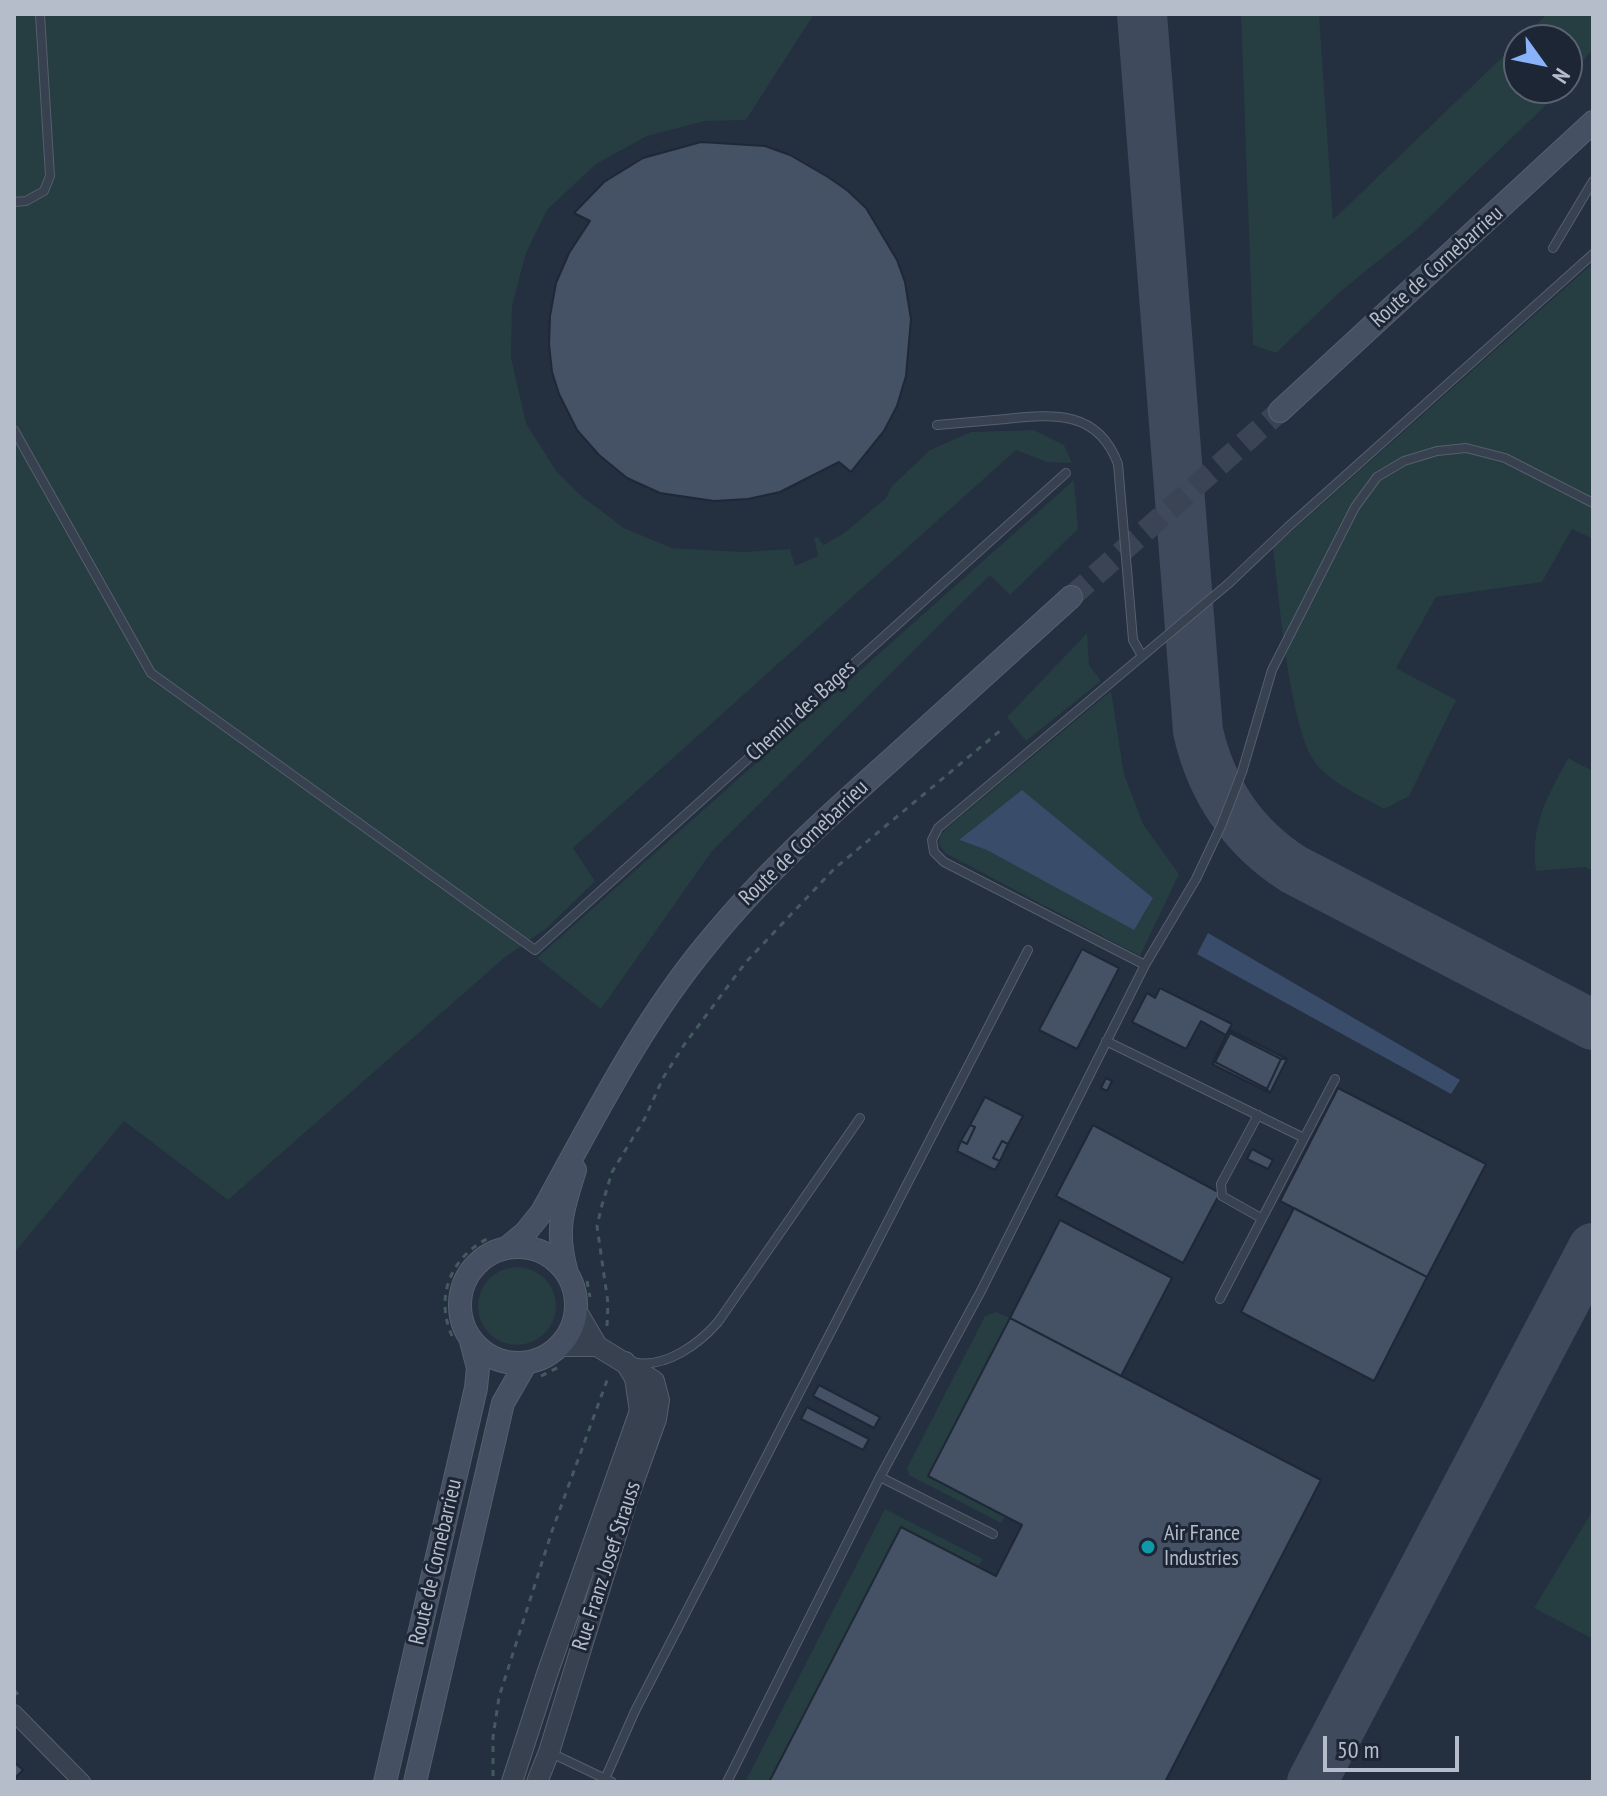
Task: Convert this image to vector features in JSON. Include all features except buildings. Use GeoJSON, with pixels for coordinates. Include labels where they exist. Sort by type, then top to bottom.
{"type":"FeatureCollection","features":[{"type":"Feature","properties":{"kind":"main road","name":"Route de Cornebarrieu"},"geometry":{"type":"LineString","coordinates":[[1280,411],[1593,122]]}},
{"type":"Feature","properties":{"kind":"main road","name":"Route de Cornebarrieu"},"geometry":{"type":"LineString","coordinates":[[508,1247],[525,1233],[542,1212],[621,1068],[704,946],[791,850],[1071,597]]}},
{"type":"Feature","properties":{"kind":"main road","name":"Route de Cornebarrieu"},"geometry":{"type":"LineString","coordinates":[[576,1274],[559,1246],[561,1219],[587,1131]]}},
{"type":"Feature","properties":{"kind":"main road"},"geometry":{"type":"LineString","coordinates":[[508,1247],[524,1247],[541,1251],[576,1274],[574,1291],[583,1306],[559,1346],[544,1357],[526,1363],[510,1363],[482,1352],[471,1341],[462,1323],[459,1303],[463,1284],[474,1267],[489,1254],[508,1247]]}},
{"type":"Feature","properties":{"kind":"main road","name":"Route de Cornebarrieu"},"geometry":{"type":"LineString","coordinates":[[385,1782],[476,1388],[478,1368],[471,1341]]}},
{"type":"Feature","properties":{"kind":"main road","name":"Route de Cornebarrieu"},"geometry":{"type":"LineString","coordinates":[[415,1782],[503,1403],[526,1363]]}},
{"type":"Feature","properties":{"kind":"street","name":"Rue Franz Josef Strauss"},"geometry":{"type":"LineString","coordinates":[[515,1780],[599,1520],[640,1411],[635,1378],[617,1367],[583,1306]]}},
{"type":"Feature","properties":{"kind":"street","name":"Rue Franz Josef Strauss"},"geometry":{"type":"LineString","coordinates":[[559,1346],[601,1339]]}},
{"type":"Feature","properties":{"kind":"street","name":"Rue Franz Josef Strauss"},"geometry":{"type":"LineString","coordinates":[[537,1782],[656,1419],[659,1400],[654,1381],[617,1367]]}},
{"type":"Feature","properties":{"kind":"street"},"geometry":{"type":"LineString","coordinates":[[14,1713],[82,1782]]}},
{"type":"Feature","properties":{"kind":"lane"},"geometry":{"type":"LineString","coordinates":[[14,202],[26,201],[44,191],[50,176],[40,14]]}},
{"type":"Feature","properties":{"kind":"lane"},"geometry":{"type":"LineString","coordinates":[[1553,248],[1593,181]]}},
{"type":"Feature","properties":{"kind":"lane"},"geometry":{"type":"LineString","coordinates":[[1145,965],[944,862],[934,852],[932,840],[938,828],[1228,584],[1299,516],[1593,254]]}},
{"type":"Feature","properties":{"kind":"lane"},"geometry":{"type":"LineString","coordinates":[[937,425],[1051,415],[1075,420],[1096,430],[1111,446],[1118,464],[1133,640],[1142,656]]}},
{"type":"Feature","properties":{"kind":"lane","name":"Chemin des Bages"},"geometry":{"type":"LineString","coordinates":[[14,430],[151,673],[535,950],[1066,473]]}},
{"type":"Feature","properties":{"kind":"lane"},"geometry":{"type":"LineString","coordinates":[[727,1782],[880,1477],[981,1291],[1145,965],[1196,879],[1242,772],[1272,670],[1355,507],[1377,477],[1404,461],[1437,451],[1466,448],[1505,458],[1593,503]]}},
{"type":"Feature","properties":{"kind":"lane"},"geometry":{"type":"LineString","coordinates":[[549,1752],[609,1780],[635,1711],[1028,950]]}},
{"type":"Feature","properties":{"kind":"lane"},"geometry":{"type":"LineString","coordinates":[[1106,1041],[1304,1138]]}},
{"type":"Feature","properties":{"kind":"lane"},"geometry":{"type":"LineString","coordinates":[[1220,1299],[1335,1079]]}},
{"type":"Feature","properties":{"kind":"lane"},"geometry":{"type":"LineString","coordinates":[[1258,1115],[1220,1191],[1222,1196],[1261,1218]]}},
{"type":"Feature","properties":{"kind":"lane"},"geometry":{"type":"LineString","coordinates":[[617,1367],[650,1365],[685,1351],[703,1339],[860,1118]]}},
{"type":"Feature","properties":{"kind":"lane"},"geometry":{"type":"LineString","coordinates":[[880,1477],[993,1534]]}},
{"type":"Feature","properties":{"kind":"path"},"geometry":{"type":"LineString","coordinates":[[601,1339],[608,1322],[597,1226],[602,1205],[612,1172],[645,1118],[671,1064],[729,982],[826,877],[1001,730]]}},
{"type":"Feature","properties":{"kind":"path"},"geometry":{"type":"LineString","coordinates":[[576,1274],[583,1306]]}},
{"type":"Feature","properties":{"kind":"path"},"geometry":{"type":"LineString","coordinates":[[493,1782],[493,1737],[499,1697],[552,1531],[617,1367]]}},
{"type":"Feature","properties":{"kind":"green space"},"geometry":{"type":"Polygon","coordinates":[[[14,14],[814,14],[746,120],[705,121],[647,136],[596,164],[547,210],[526,253],[512,306],[511,357],[526,423],[556,471],[579,494],[624,528],[672,548],[743,552],[790,549],[795,566],[818,556],[814,538],[818,537],[823,545],[843,534],[886,498],[892,486],[930,450],[971,432],[1034,430],[1064,445],[1072,463],[1047,462],[1016,450],[573,848],[595,881],[547,928],[504,958],[228,1200],[124,1121],[14,1253],[14,14]]]}},
{"type":"Feature","properties":{"kind":"green space"},"geometry":{"type":"Polygon","coordinates":[[[1241,14],[1319,14],[1333,220],[1503,56],[1503,104],[1547,104],[1545,106],[1414,232],[1341,291],[1276,353],[1253,345],[1241,14]]]}},
{"type":"Feature","properties":{"kind":"green space"},"geometry":{"type":"Polygon","coordinates":[[[1547,14],[1593,14],[1593,49],[1583,61],[1583,24],[1537,24],[1547,14]]]}},
{"type":"Feature","properties":{"kind":"green space"},"geometry":{"type":"Polygon","coordinates":[[[1593,263],[1593,539],[1572,529],[1542,582],[1436,597],[1396,668],[1456,700],[1409,796],[1384,809],[1332,778],[1317,765],[1307,748],[1292,694],[1273,548],[1593,263]]]}},
{"type":"Feature","properties":{"kind":"green space"},"geometry":{"type":"Polygon","coordinates":[[[1074,480],[1078,529],[1010,595],[990,575],[712,851],[601,1009],[537,958],[1074,480]]]}},
{"type":"Feature","properties":{"kind":"green space"},"geometry":{"type":"Polygon","coordinates":[[[1087,633],[1089,665],[1101,681],[1026,741],[1007,717],[1087,633]]]}},
{"type":"Feature","properties":{"kind":"green space"},"geometry":{"type":"Polygon","coordinates":[[[1111,691],[1124,774],[1143,824],[1179,874],[1140,956],[945,853],[939,844],[940,835],[1111,691]],[[1022,791],[960,841],[1153,898],[1022,791]]]}},
{"type":"Feature","properties":{"kind":"green space"},"geometry":{"type":"Polygon","coordinates":[[[1568,758],[1593,771],[1593,871],[1585,867],[1536,871],[1538,825],[1547,799],[1568,758]]]}},
{"type":"Feature","properties":{"kind":"green space"},"geometry":{"type":"Polygon","coordinates":[[[509,1267],[525,1267],[539,1273],[550,1284],[556,1306],[550,1328],[539,1339],[525,1345],[509,1345],[495,1339],[484,1328],[478,1314],[478,1298],[484,1284],[495,1273],[509,1267]]]}},
{"type":"Feature","properties":{"kind":"green space"},"geometry":{"type":"Polygon","coordinates":[[[996,1312],[1010,1318],[928,1476],[1005,1516],[1001,1523],[909,1475],[907,1468],[985,1316],[996,1312]]]}},
{"type":"Feature","properties":{"kind":"green space"},"geometry":{"type":"Polygon","coordinates":[[[885,1509],[983,1559],[978,1567],[900,1528],[769,1782],[745,1782],[885,1509]]]}},
{"type":"Feature","properties":{"kind":"green space"},"geometry":{"type":"Polygon","coordinates":[[[1593,1510],[1593,1639],[1534,1608],[1593,1510]]]}},
{"type":"Feature","properties":{"kind":"water"},"geometry":{"type":"Polygon","coordinates":[[[1022,790],[1153,898],[1134,930],[987,850],[959,840],[1022,790]]]}},
{"type":"Feature","properties":{"kind":"water"},"geometry":{"type":"Polygon","coordinates":[[[1208,933],[1460,1080],[1451,1094],[1197,954],[1208,933]]]}},
{"type":"Feature","properties":{"kind":"taxiway"},"geometry":{"type":"LineString","coordinates":[[1142,14],[1198,731],[1211,773],[1244,827],[1293,869],[1593,1025]]}},
{"type":"Feature","properties":{"kind":"taxiway"},"geometry":{"type":"LineString","coordinates":[[1312,1782],[1593,1248]]}},
{"type":"Feature","properties":{"kind":"tunnel"},"geometry":{"type":"LineString","coordinates":[[1071,597],[1280,411]]}},
{"type":"Feature","properties":{"kind":"place","name":"Air France Industries"},"geometry":{"type":"Point","coordinates":[1148,1547]}}]}
